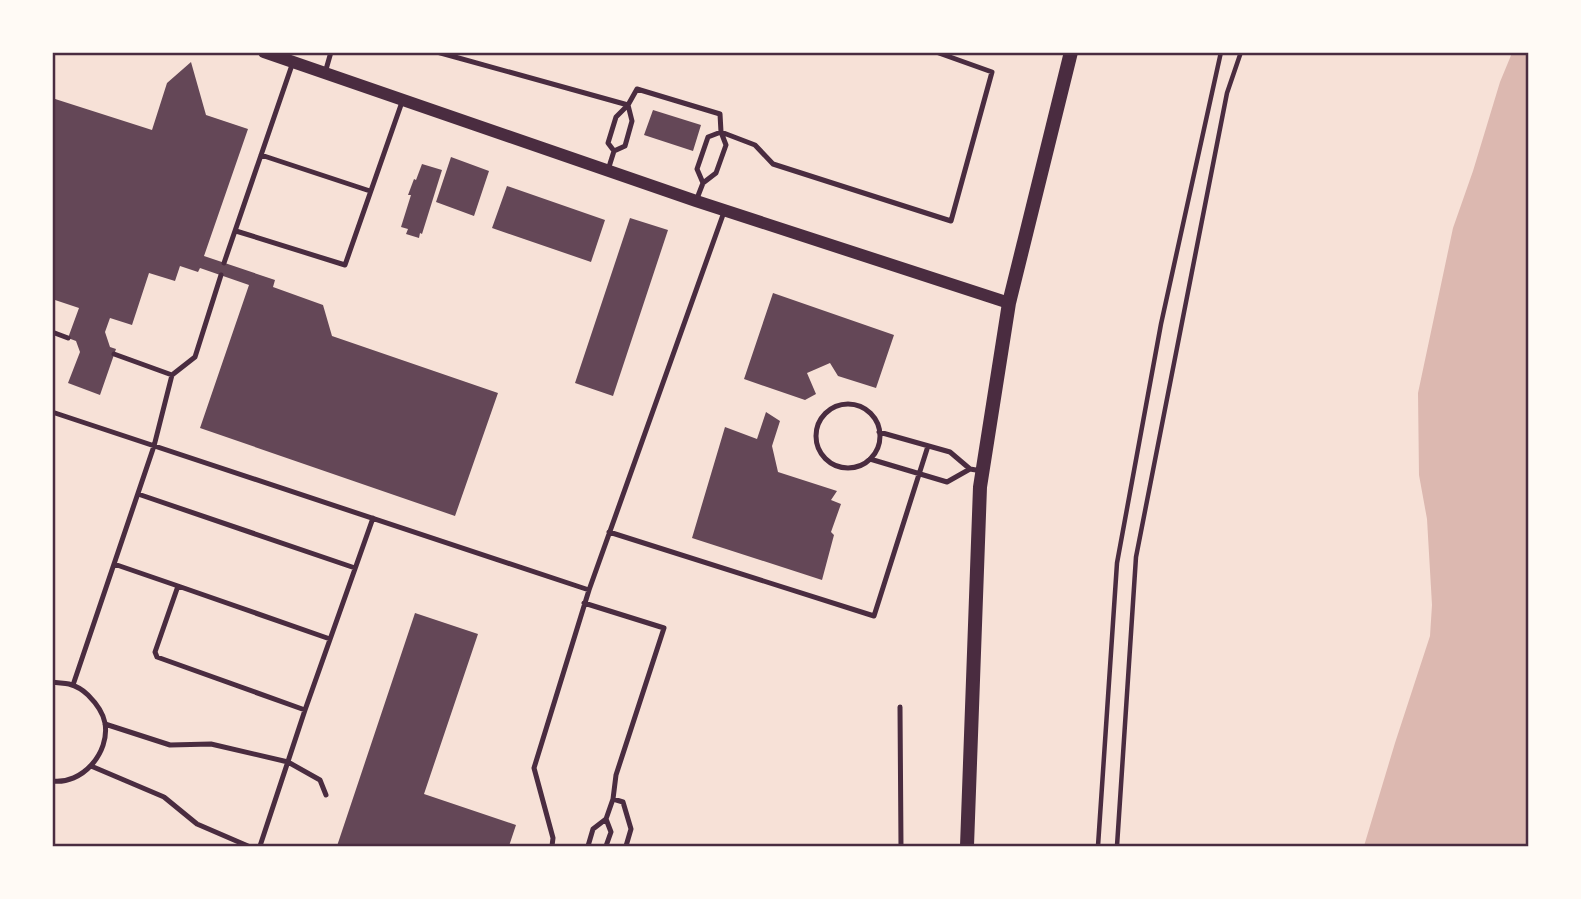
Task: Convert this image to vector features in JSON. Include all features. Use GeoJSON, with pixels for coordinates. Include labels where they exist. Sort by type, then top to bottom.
{"type":"FeatureCollection","features":[{"type":"Feature","properties":{"kind":"main road"},"geometry":{"type":"LineString","coordinates":[[967,846],[980,488],[976,470],[1009,303],[1071,52]]}},
{"type":"Feature","properties":{"kind":"street"},"geometry":{"type":"LineString","coordinates":[[264,52],[724,211],[1009,303]]}},
{"type":"Feature","properties":{"kind":"lane"},"geometry":{"type":"LineString","coordinates":[[325,73],[331,52]]}},
{"type":"Feature","properties":{"kind":"lane"},"geometry":{"type":"LineString","coordinates":[[437,52],[628,105]]}},
{"type":"Feature","properties":{"kind":"lane"},"geometry":{"type":"LineString","coordinates":[[703,183],[697,169],[708,137],[721,132],[755,145],[774,164],[951,221],[992,72],[936,52]]}},
{"type":"Feature","properties":{"kind":"lane"},"geometry":{"type":"LineString","coordinates":[[225,263],[293,62]]}},
{"type":"Feature","properties":{"kind":"lane"},"geometry":{"type":"LineString","coordinates":[[614,152],[608,143],[616,117],[628,105],[637,89],[720,114],[721,132],[726,145],[716,173],[703,183],[696,201]]}},
{"type":"Feature","properties":{"kind":"lane"},"geometry":{"type":"LineString","coordinates":[[236,231],[345,265],[403,99]]}},
{"type":"Feature","properties":{"kind":"lane"},"geometry":{"type":"LineString","coordinates":[[608,170],[614,152],[625,146],[632,121],[628,105]]}},
{"type":"Feature","properties":{"kind":"lane"},"geometry":{"type":"LineString","coordinates":[[261,156],[370,191]]}},
{"type":"Feature","properties":{"kind":"lane"},"geometry":{"type":"LineString","coordinates":[[552,846],[553,838],[534,768],[584,603],[724,211]]}},
{"type":"Feature","properties":{"kind":"lane"},"geometry":{"type":"LineString","coordinates":[[72,685],[154,446],[172,375],[195,357],[221,275]]}},
{"type":"Feature","properties":{"kind":"lane"},"geometry":{"type":"LineString","coordinates":[[52,332],[68,338]]}},
{"type":"Feature","properties":{"kind":"lane"},"geometry":{"type":"LineString","coordinates":[[114,354],[172,375]]}},
{"type":"Feature","properties":{"kind":"lane"},"geometry":{"type":"LineString","coordinates":[[848,404],[858,406],[874,418],[880,437],[878,448],[870,459],[854,468],[843,468],[824,458],[818,449],[817,428],[829,411],[848,404]]}},
{"type":"Feature","properties":{"kind":"lane"},"geometry":{"type":"LineString","coordinates":[[52,412],[589,590]]}},
{"type":"Feature","properties":{"kind":"lane"},"geometry":{"type":"LineString","coordinates":[[879,432],[950,452],[976,470]]}},
{"type":"Feature","properties":{"kind":"lane"},"geometry":{"type":"LineString","coordinates":[[609,532],[874,616],[928,446]]}},
{"type":"Feature","properties":{"kind":"lane"},"geometry":{"type":"LineString","coordinates":[[870,459],[947,482],[976,470]]}},
{"type":"Feature","properties":{"kind":"lane"},"geometry":{"type":"LineString","coordinates":[[138,494],[355,568]]}},
{"type":"Feature","properties":{"kind":"lane"},"geometry":{"type":"LineString","coordinates":[[260,846],[373,518]]}},
{"type":"Feature","properties":{"kind":"lane"},"geometry":{"type":"LineString","coordinates":[[114,564],[330,639]]}},
{"type":"Feature","properties":{"kind":"lane"},"geometry":{"type":"LineString","coordinates":[[178,586],[155,652],[157,657],[305,710]]}},
{"type":"Feature","properties":{"kind":"lane"},"geometry":{"type":"LineString","coordinates":[[584,603],[664,628],[616,775],[613,799],[606,819],[593,829],[588,846]]}},
{"type":"Feature","properties":{"kind":"lane"},"geometry":{"type":"LineString","coordinates":[[52,682],[72,685],[85,691],[97,704],[106,724],[100,753],[92,766],[76,778],[52,781]]}},
{"type":"Feature","properties":{"kind":"lane"},"geometry":{"type":"LineString","coordinates":[[900,707],[901,846]]}},
{"type":"Feature","properties":{"kind":"lane"},"geometry":{"type":"LineString","coordinates":[[106,724],[170,745],[211,744],[288,762],[320,780],[326,795]]}},
{"type":"Feature","properties":{"kind":"lane"},"geometry":{"type":"LineString","coordinates":[[92,766],[164,797],[197,824],[248,846]]}},
{"type":"Feature","properties":{"kind":"lane"},"geometry":{"type":"LineString","coordinates":[[613,799],[623,802],[631,829],[626,846]]}},
{"type":"Feature","properties":{"kind":"lane"},"geometry":{"type":"LineString","coordinates":[[606,819],[611,832],[606,846]]}},
{"type":"Feature","properties":{"kind":"path"},"geometry":{"type":"LineString","coordinates":[[1098,846],[1117,563],[1161,324],[1221,52]]}},
{"type":"Feature","properties":{"kind":"path"},"geometry":{"type":"LineString","coordinates":[[1117,846],[1136,557],[1227,93],[1241,52]]}},
{"type":"Feature","properties":{"kind":"shaded area"},"geometry":{"type":"Polygon","coordinates":[[[1512,53],[1528,53],[1528,846],[1364,846],[1430,636],[1432,605],[1427,519],[1419,475],[1418,393],[1453,228],[1500,82],[1512,53]]]}},
{"type":"Feature","properties":{"kind":"building"},"geometry":{"type":"Polygon","coordinates":[[[191,62],[206,115],[248,129],[204,256],[275,280],[273,287],[323,305],[332,336],[498,393],[455,516],[200,428],[249,285],[200,268],[198,272],[180,266],[175,281],[149,273],[132,325],[110,318],[105,332],[110,347],[116,349],[100,395],[68,383],[80,352],[76,341],[68,338],[79,308],[52,299],[52,98],[152,130],[167,83],[191,62]]]}},
{"type":"Feature","properties":{"kind":"building"},"geometry":{"type":"Polygon","coordinates":[[[653,110],[701,125],[693,151],[644,135],[653,110]]]}},
{"type":"Feature","properties":{"kind":"building"},"geometry":{"type":"Polygon","coordinates":[[[451,157],[489,171],[474,216],[436,202],[451,157]]]}},
{"type":"Feature","properties":{"kind":"building"},"geometry":{"type":"Polygon","coordinates":[[[422,164],[442,170],[419,238],[406,234],[408,229],[401,227],[411,195],[408,195],[422,164]]]}},
{"type":"Feature","properties":{"kind":"building"},"geometry":{"type":"Polygon","coordinates":[[[507,186],[605,220],[591,262],[492,228],[507,186]]]}},
{"type":"Feature","properties":{"kind":"building"},"geometry":{"type":"Polygon","coordinates":[[[630,218],[668,230],[613,396],[575,383],[630,218]]]}},
{"type":"Feature","properties":{"kind":"building"},"geometry":{"type":"Polygon","coordinates":[[[773,293],[894,335],[876,388],[838,376],[830,363],[807,373],[816,394],[805,400],[744,379],[773,293]]]}},
{"type":"Feature","properties":{"kind":"building"},"geometry":{"type":"Polygon","coordinates":[[[766,412],[780,421],[772,446],[778,472],[837,491],[831,500],[841,504],[831,532],[834,535],[822,580],[692,538],[725,427],[757,439],[766,412]]]}},
{"type":"Feature","properties":{"kind":"building"},"geometry":{"type":"Polygon","coordinates":[[[415,613],[478,634],[424,794],[516,825],[509,846],[337,846],[415,613]]]}}]}
